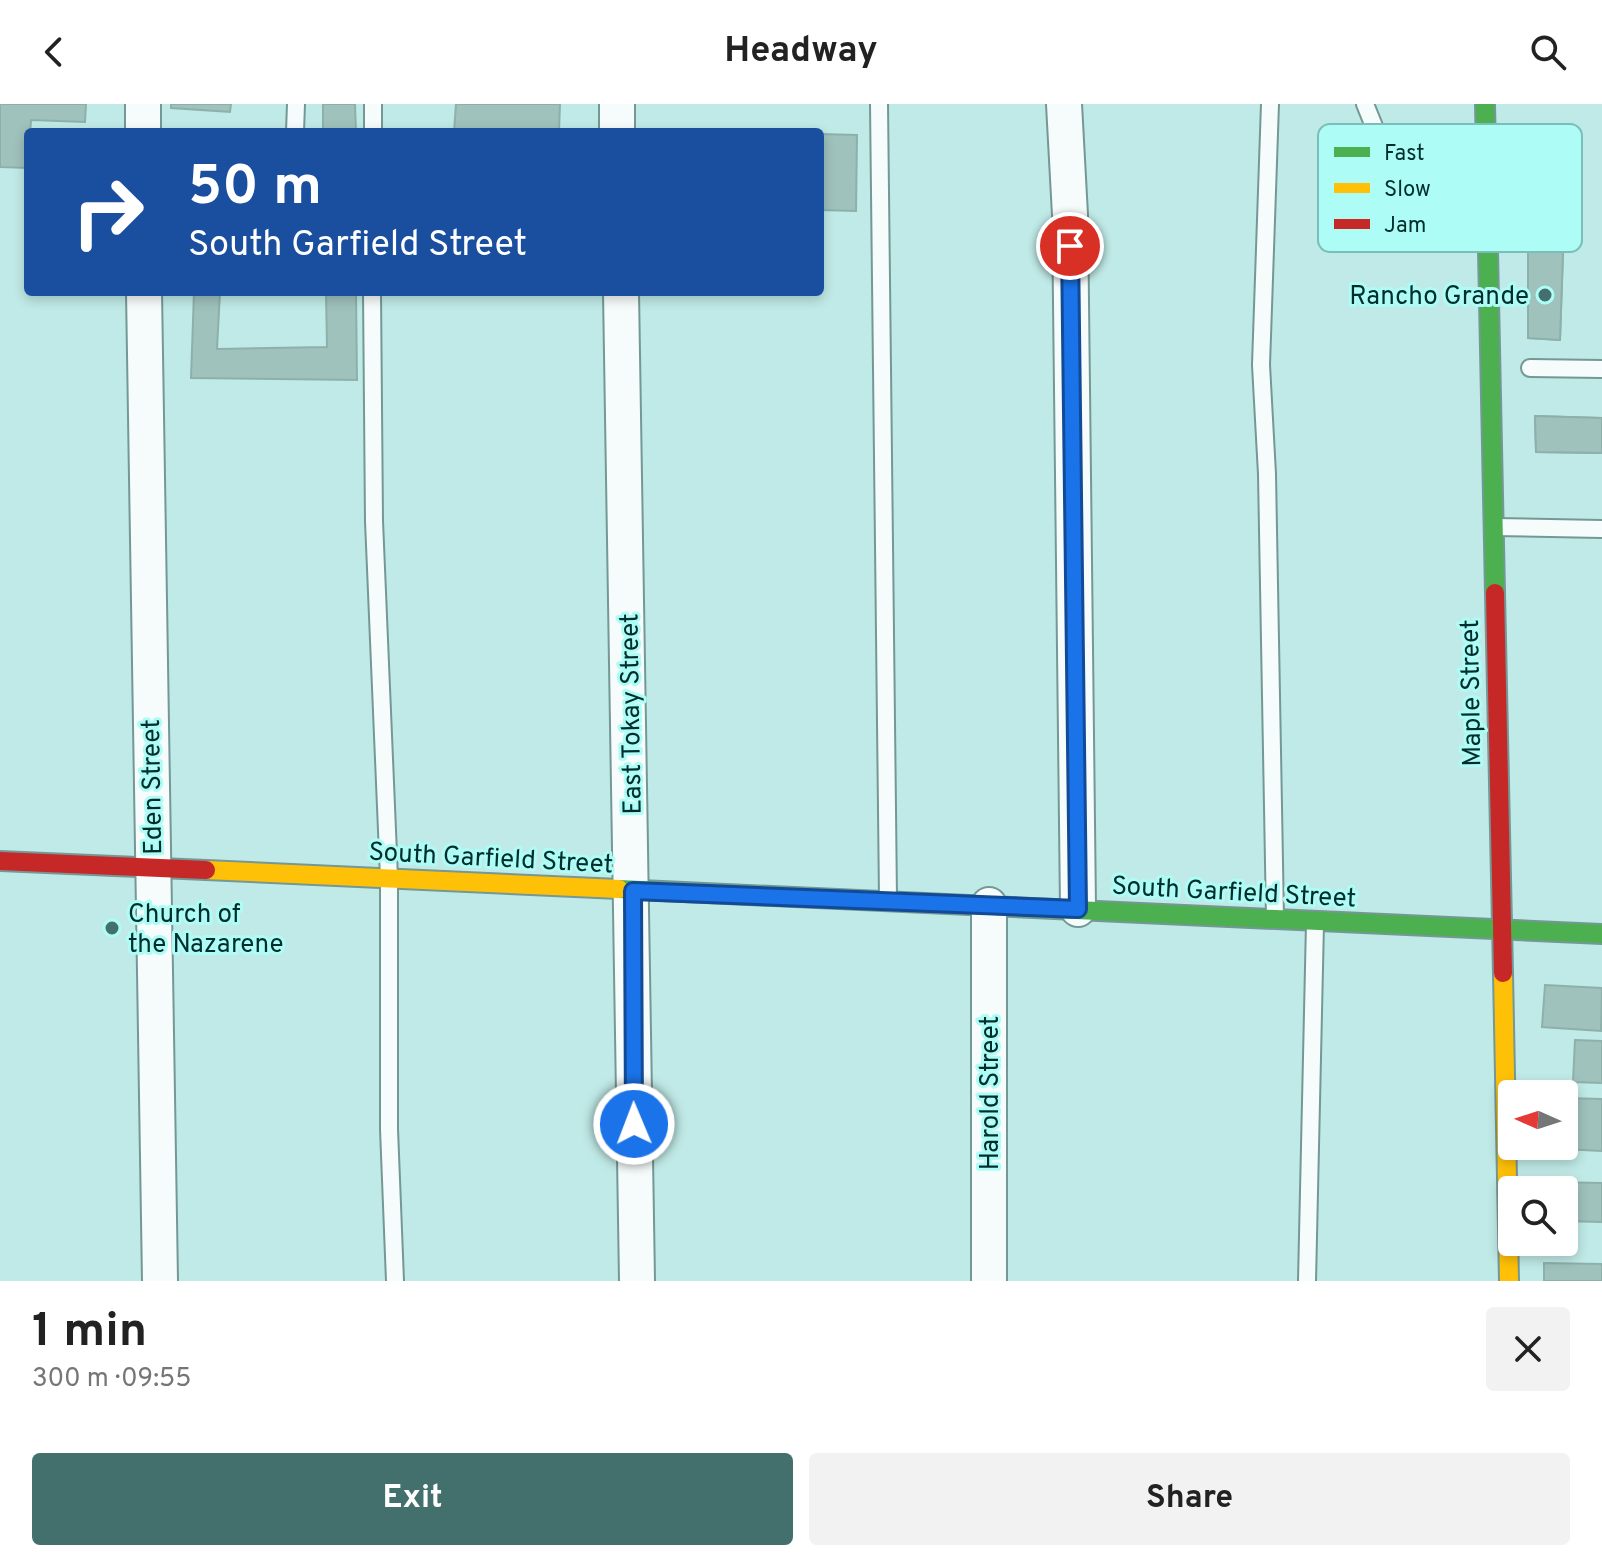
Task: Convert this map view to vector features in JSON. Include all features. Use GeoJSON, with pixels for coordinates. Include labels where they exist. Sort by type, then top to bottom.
{"type":"FeatureCollection","features":[{"type":"Feature","properties":{"kind":"street"},"geometry":{"type":"LineString","coordinates":[[143,104],[143,128]]}},
{"type":"Feature","properties":{"kind":"street"},"geometry":{"type":"LineString","coordinates":[[617,104],[617,128]]}},
{"type":"Feature","properties":{"kind":"street"},"geometry":{"type":"LineString","coordinates":[[1064,104],[1070,215],[1078,909]]}},
{"type":"Feature","properties":{"kind":"street","name":"Maple Street"},"geometry":{"type":"LineString","coordinates":[[1485,104],[1485,124]]}},
{"type":"Feature","properties":{"kind":"street","name":"Maple Street"},"geometry":{"type":"LineString","coordinates":[[1487,252],[1509,1281]]}},
{"type":"Feature","properties":{"kind":"street","name":"Eden Street"},"geometry":{"type":"LineString","coordinates":[[144,296],[160,1281]]}},
{"type":"Feature","properties":{"kind":"street","name":"East Tokay Street"},"geometry":{"type":"LineString","coordinates":[[621,296],[637,1281]]}},
{"type":"Feature","properties":{"kind":"street","name":"South Garfield Street"},"geometry":{"type":"LineString","coordinates":[[0,861],[152,865],[633,891],[1602,934]]}},
{"type":"Feature","properties":{"kind":"street","name":"Harold Street"},"geometry":{"type":"LineString","coordinates":[[989,905],[989,1281]]}},
{"type":"Feature","properties":{"kind":"lane"},"geometry":{"type":"LineString","coordinates":[[295,128],[296,104]]}},
{"type":"Feature","properties":{"kind":"lane"},"geometry":{"type":"LineString","coordinates":[[373,104],[373,128]]}},
{"type":"Feature","properties":{"kind":"lane"},"geometry":{"type":"LineString","coordinates":[[879,104],[888,900]]}},
{"type":"Feature","properties":{"kind":"lane"},"geometry":{"type":"LineString","coordinates":[[1270,104],[1261,365],[1267,474],[1275,919]]}},
{"type":"Feature","properties":{"kind":"lane"},"geometry":{"type":"LineString","coordinates":[[1365,104],[1373,124]]}},
{"type":"Feature","properties":{"kind":"lane"},"geometry":{"type":"LineString","coordinates":[[372,296],[374,521],[389,878],[389,1129],[395,1281]]}},
{"type":"Feature","properties":{"kind":"lane"},"geometry":{"type":"LineString","coordinates":[[1530,368],[1602,369]]}},
{"type":"Feature","properties":{"kind":"lane"},"geometry":{"type":"LineString","coordinates":[[1493,527],[1602,529]]}},
{"type":"Feature","properties":{"kind":"lane"},"geometry":{"type":"LineString","coordinates":[[1307,1281],[1315,921]]}},
{"type":"Feature","properties":{"kind":"building"},"geometry":{"type":"Polygon","coordinates":[[[0,104],[86,104],[85,122],[31,120],[30,128],[24,128],[24,168],[0,167],[0,104]]]}},
{"type":"Feature","properties":{"kind":"building"},"geometry":{"type":"Polygon","coordinates":[[[171,104],[231,104],[230,112],[171,108],[171,104]]]}},
{"type":"Feature","properties":{"kind":"building"},"geometry":{"type":"Polygon","coordinates":[[[323,104],[355,104],[356,128],[323,128],[323,104]]]}},
{"type":"Feature","properties":{"kind":"building"},"geometry":{"type":"Polygon","coordinates":[[[456,104],[560,104],[559,128],[454,128],[456,104]]]}},
{"type":"Feature","properties":{"kind":"building"},"geometry":{"type":"Polygon","coordinates":[[[824,134],[857,135],[856,211],[824,210],[824,134]]]}},
{"type":"Feature","properties":{"kind":"building","name":"Rancho Grande"},"geometry":{"type":"Polygon","coordinates":[[[1528,252],[1563,252],[1560,340],[1528,338],[1528,252]]]}},
{"type":"Feature","properties":{"kind":"building","name":"Rancho Grande"},"geometry":{"type":"Polygon","coordinates":[[[1528,252],[1563,252],[1560,340],[1528,338],[1528,252]]]}},
{"type":"Feature","properties":{"kind":"building"},"geometry":{"type":"Polygon","coordinates":[[[194,296],[220,296],[217,349],[327,347],[326,296],[356,296],[357,380],[191,378],[194,296]]]}},
{"type":"Feature","properties":{"kind":"building"},"geometry":{"type":"Polygon","coordinates":[[[1535,416],[1602,418],[1602,453],[1536,452],[1535,416]]]}},
{"type":"Feature","properties":{"kind":"building"},"geometry":{"type":"Polygon","coordinates":[[[1535,416],[1602,418],[1602,453],[1536,452],[1535,416]]]}},
{"type":"Feature","properties":{"kind":"building"},"geometry":{"type":"Polygon","coordinates":[[[1545,985],[1602,988],[1601,1031],[1542,1027],[1545,985]]]}},
{"type":"Feature","properties":{"kind":"building"},"geometry":{"type":"Polygon","coordinates":[[[1575,1040],[1602,1041],[1602,1083],[1573,1080],[1575,1040]]]}},
{"type":"Feature","properties":{"kind":"building"},"geometry":{"type":"Polygon","coordinates":[[[1578,1098],[1602,1099],[1602,1151],[1578,1150],[1578,1098]]]}},
{"type":"Feature","properties":{"kind":"building"},"geometry":{"type":"Polygon","coordinates":[[[1578,1183],[1602,1183],[1602,1222],[1578,1221],[1578,1183]]]}},
{"type":"Feature","properties":{"kind":"building"},"geometry":{"type":"Polygon","coordinates":[[[1544,1263],[1602,1264],[1602,1281],[1544,1281],[1544,1263]]]}},
{"type":"Feature","properties":{"kind":"traffic: fast"},"geometry":{"type":"LineString","coordinates":[[1485,104],[1485,124]]}},
{"type":"Feature","properties":{"kind":"traffic: fast"},"geometry":{"type":"LineString","coordinates":[[1488,252],[1495,593]]}},
{"type":"Feature","properties":{"kind":"traffic: fast"},"geometry":{"type":"LineString","coordinates":[[619,889],[1602,934]]}},
{"type":"Feature","properties":{"kind":"traffic: slow"},"geometry":{"type":"LineString","coordinates":[[206,870],[619,889]]}},
{"type":"Feature","properties":{"kind":"traffic: slow"},"geometry":{"type":"LineString","coordinates":[[1503,973],[1509,1281]]}},
{"type":"Feature","properties":{"kind":"traffic: jam"},"geometry":{"type":"LineString","coordinates":[[1495,593],[1503,973]]}},
{"type":"Feature","properties":{"kind":"traffic: jam"},"geometry":{"type":"LineString","coordinates":[[0,861],[206,870]]}},
{"type":"Feature","properties":{"kind":"place","name":"Rancho Grande"},"geometry":{"type":"Point","coordinates":[1545,295]}},
{"type":"Feature","properties":{"kind":"place","name":"Church of the Nazarene"},"geometry":{"type":"Point","coordinates":[112,928]}},
{"type":"Feature","properties":{"kind":"route"},"geometry":{"type":"LineString","coordinates":[[634,1124],[633,891],[1078,909],[1070,246]]}}]}
